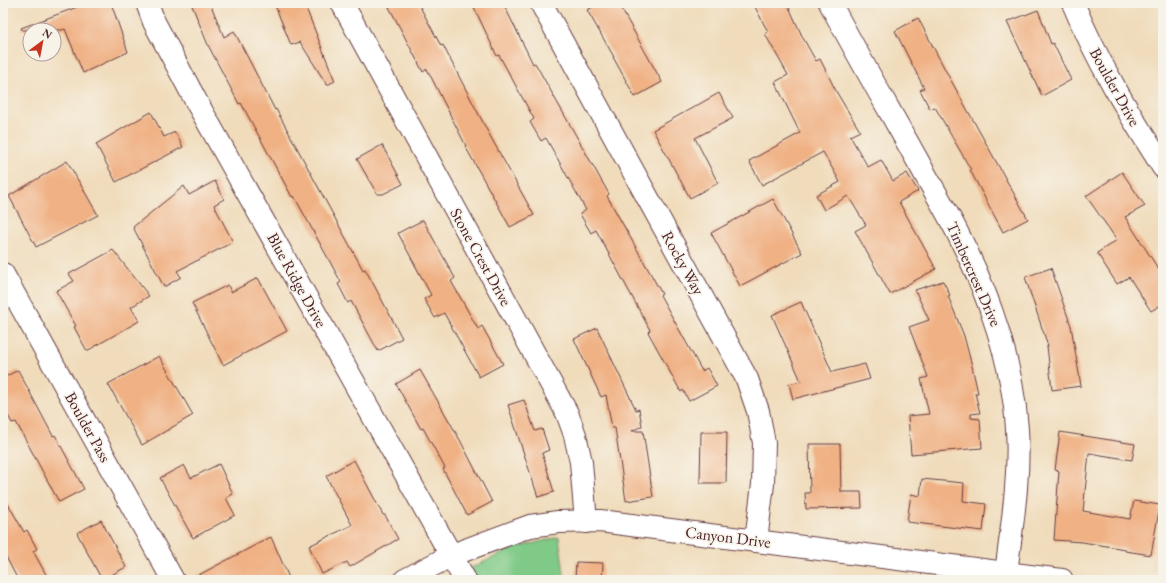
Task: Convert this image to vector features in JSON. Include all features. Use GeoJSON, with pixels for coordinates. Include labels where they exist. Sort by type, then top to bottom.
{"type":"FeatureCollection","features":[{"type":"Feature","properties":{"kind":"street","name":"Blue Ridge Drive"},"geometry":{"type":"LineString","coordinates":[[147,3],[154,22],[200,108],[466,580]]}},
{"type":"Feature","properties":{"kind":"street","name":"Stone Crest Drive"},"geometry":{"type":"LineString","coordinates":[[342,3],[567,413],[575,435],[581,462],[586,522]]}},
{"type":"Feature","properties":{"kind":"street","name":"Rocky Way"},"geometry":{"type":"LineString","coordinates":[[541,3],[747,379],[758,411],[764,443],[763,484],[756,541]]}},
{"type":"Feature","properties":{"kind":"street","name":"Timbercrest Drive"},"geometry":{"type":"LineString","coordinates":[[830,3],[960,237],[983,286],[1000,334],[1011,384],[1017,428],[1018,468],[1006,573]]}},
{"type":"Feature","properties":{"kind":"street","name":"Boulder Drive"},"geometry":{"type":"LineString","coordinates":[[1073,3],[1099,62],[1163,167]]}},
{"type":"Feature","properties":{"kind":"street","name":"Boulder Pass"},"geometry":{"type":"LineString","coordinates":[[3,274],[173,580]]}},
{"type":"Feature","properties":{"kind":"street","name":"Canyon Drive"},"geometry":{"type":"LineString","coordinates":[[405,580],[452,555],[530,526],[558,522],[600,521],[1062,580]]}},
{"type":"Feature","properties":{"kind":"green space"},"geometry":{"type":"Polygon","coordinates":[[[559,537],[565,580],[445,580],[514,548],[559,537]]]}},
{"type":"Feature","properties":{"kind":"building"},"geometry":{"type":"Polygon","coordinates":[[[88,3],[111,3],[128,52],[83,73],[65,29],[62,30],[62,22],[37,22],[88,3]]]}},
{"type":"Feature","properties":{"kind":"building"},"geometry":{"type":"Polygon","coordinates":[[[191,3],[210,3],[224,37],[234,31],[275,110],[276,109],[363,270],[365,269],[402,338],[378,351],[351,301],[348,303],[338,284],[341,282],[294,196],[292,197],[241,103],[239,104],[208,45],[191,3]]]}},
{"type":"Feature","properties":{"kind":"building"},"geometry":{"type":"Polygon","coordinates":[[[274,3],[304,3],[335,81],[327,85],[300,42],[291,45],[274,3]]]}},
{"type":"Feature","properties":{"kind":"building"},"geometry":{"type":"Polygon","coordinates":[[[387,3],[418,3],[441,46],[443,45],[489,134],[534,215],[510,227],[465,146],[427,69],[423,72],[387,3]]]}},
{"type":"Feature","properties":{"kind":"building"},"geometry":{"type":"Polygon","coordinates":[[[472,3],[503,3],[533,64],[535,63],[609,194],[607,196],[662,294],[660,295],[702,371],[707,368],[717,386],[689,401],[683,390],[681,392],[648,332],[650,330],[596,230],[591,233],[580,214],[586,210],[546,138],[541,141],[530,122],[534,119],[499,55],[497,56],[472,3]]]}},
{"type":"Feature","properties":{"kind":"building"},"geometry":{"type":"Polygon","coordinates":[[[601,3],[618,3],[662,82],[635,97],[587,10],[601,3]]]}},
{"type":"Feature","properties":{"kind":"building"},"geometry":{"type":"Polygon","coordinates":[[[753,3],[787,3],[803,38],[816,61],[820,59],[837,93],[860,131],[850,136],[868,167],[881,160],[893,181],[907,173],[918,191],[899,202],[936,269],[890,294],[855,231],[866,225],[848,196],[824,210],[816,195],[840,182],[823,152],[762,185],[749,161],[800,133],[775,82],[788,75],[765,34],[768,32],[753,3]]]}},
{"type":"Feature","properties":{"kind":"building"},"geometry":{"type":"Polygon","coordinates":[[[1038,10],[1051,44],[1053,43],[1071,80],[1042,96],[1007,22],[1038,10]]]}},
{"type":"Feature","properties":{"kind":"building"},"geometry":{"type":"Polygon","coordinates":[[[918,18],[1028,219],[1003,232],[971,170],[935,107],[930,109],[920,90],[924,88],[895,31],[918,18]]]}},
{"type":"Feature","properties":{"kind":"building"},"geometry":{"type":"Polygon","coordinates":[[[719,93],[733,118],[695,138],[718,183],[690,198],[653,130],[719,93]]]}},
{"type":"Feature","properties":{"kind":"building"},"geometry":{"type":"Polygon","coordinates":[[[151,112],[164,137],[175,132],[183,147],[116,182],[96,144],[151,112]]]}},
{"type":"Feature","properties":{"kind":"building"},"geometry":{"type":"Polygon","coordinates":[[[382,145],[403,184],[383,194],[377,194],[357,159],[382,145]]]}},
{"type":"Feature","properties":{"kind":"building"},"geometry":{"type":"Polygon","coordinates":[[[67,161],[98,215],[36,247],[9,196],[67,161]]]}},
{"type":"Feature","properties":{"kind":"building"},"geometry":{"type":"Polygon","coordinates":[[[1122,172],[1145,206],[1125,217],[1163,276],[1163,304],[1151,311],[1129,277],[1117,284],[1097,253],[1117,240],[1086,196],[1122,172]]]}},
{"type":"Feature","properties":{"kind":"building"},"geometry":{"type":"Polygon","coordinates":[[[215,181],[224,199],[214,205],[233,242],[177,271],[181,277],[164,287],[133,227],[184,186],[189,195],[215,181]]]}},
{"type":"Feature","properties":{"kind":"building"},"geometry":{"type":"Polygon","coordinates":[[[773,199],[802,253],[740,286],[711,233],[773,199]]]}},
{"type":"Feature","properties":{"kind":"building"},"geometry":{"type":"Polygon","coordinates":[[[423,220],[455,278],[451,281],[478,329],[482,326],[503,364],[479,377],[444,313],[435,318],[424,299],[431,295],[398,233],[423,220]]]}},
{"type":"Feature","properties":{"kind":"building"},"geometry":{"type":"Polygon","coordinates":[[[113,250],[149,296],[131,307],[139,321],[87,351],[74,327],[76,326],[56,291],[74,281],[69,274],[113,250]]]}},
{"type":"Feature","properties":{"kind":"building"},"geometry":{"type":"Polygon","coordinates":[[[1051,268],[1071,326],[1081,386],[1052,390],[1048,346],[1025,277],[1051,268]]]}},
{"type":"Feature","properties":{"kind":"building"},"geometry":{"type":"Polygon","coordinates":[[[258,278],[287,331],[223,365],[192,303],[228,285],[231,292],[258,278]]]}},
{"type":"Feature","properties":{"kind":"building"},"geometry":{"type":"Polygon","coordinates":[[[943,281],[950,295],[948,296],[964,336],[972,366],[978,393],[975,393],[980,413],[971,414],[971,418],[980,419],[982,448],[911,454],[908,416],[929,414],[921,379],[928,377],[909,327],[929,320],[915,290],[943,281]]]}},
{"type":"Feature","properties":{"kind":"building"},"geometry":{"type":"Polygon","coordinates":[[[801,302],[832,372],[865,364],[870,379],[793,399],[789,384],[801,381],[772,315],[801,302]]]}},
{"type":"Feature","properties":{"kind":"building"},"geometry":{"type":"Polygon","coordinates":[[[597,328],[636,410],[639,409],[642,426],[632,431],[643,431],[653,497],[626,501],[615,428],[612,428],[606,395],[601,397],[574,339],[597,328]]]}},
{"type":"Feature","properties":{"kind":"building"},"geometry":{"type":"Polygon","coordinates":[[[159,356],[193,415],[142,445],[108,384],[159,356]]]}},
{"type":"Feature","properties":{"kind":"building"},"geometry":{"type":"Polygon","coordinates":[[[18,370],[53,436],[55,435],[84,489],[59,502],[16,422],[12,423],[3,406],[3,378],[18,370]]]}},
{"type":"Feature","properties":{"kind":"building"},"geometry":{"type":"Polygon","coordinates":[[[420,370],[460,440],[492,502],[467,515],[443,469],[445,468],[396,384],[420,370]]]}},
{"type":"Feature","properties":{"kind":"building"},"geometry":{"type":"Polygon","coordinates":[[[524,400],[535,431],[542,429],[549,450],[542,453],[554,492],[538,497],[508,405],[524,400]]]}},
{"type":"Feature","properties":{"kind":"building"},"geometry":{"type":"Polygon","coordinates":[[[701,432],[727,432],[726,483],[700,483],[701,432]]]}},
{"type":"Feature","properties":{"kind":"building"},"geometry":{"type":"Polygon","coordinates":[[[1060,432],[1135,444],[1132,460],[1089,453],[1083,511],[1130,519],[1134,501],[1160,505],[1151,555],[1082,542],[1054,540],[1059,471],[1055,470],[1060,432]]]}},
{"type":"Feature","properties":{"kind":"building"},"geometry":{"type":"Polygon","coordinates":[[[809,444],[840,444],[841,492],[861,492],[862,508],[806,509],[805,493],[810,493],[809,444]]]}},
{"type":"Feature","properties":{"kind":"building"},"geometry":{"type":"Polygon","coordinates":[[[354,460],[383,515],[385,515],[398,539],[350,567],[347,562],[322,574],[309,546],[352,525],[326,476],[354,460]]]}},
{"type":"Feature","properties":{"kind":"building"},"geometry":{"type":"Polygon","coordinates":[[[219,464],[233,494],[226,498],[235,515],[193,538],[160,478],[184,465],[191,478],[219,464]]]}},
{"type":"Feature","properties":{"kind":"building"},"geometry":{"type":"Polygon","coordinates":[[[922,479],[964,483],[963,501],[986,504],[983,531],[907,522],[911,494],[920,496],[922,479]]]}},
{"type":"Feature","properties":{"kind":"building"},"geometry":{"type":"Polygon","coordinates":[[[3,495],[24,532],[27,530],[37,549],[33,551],[49,580],[18,580],[3,551],[3,495]]]}},
{"type":"Feature","properties":{"kind":"building"},"geometry":{"type":"Polygon","coordinates":[[[101,520],[126,567],[102,580],[77,533],[101,520]]]}},
{"type":"Feature","properties":{"kind":"building"},"geometry":{"type":"Polygon","coordinates":[[[271,537],[290,580],[189,580],[271,537]]]}},
{"type":"Feature","properties":{"kind":"building"},"geometry":{"type":"Polygon","coordinates":[[[576,562],[603,563],[602,580],[575,580],[576,562]]]}}]}
